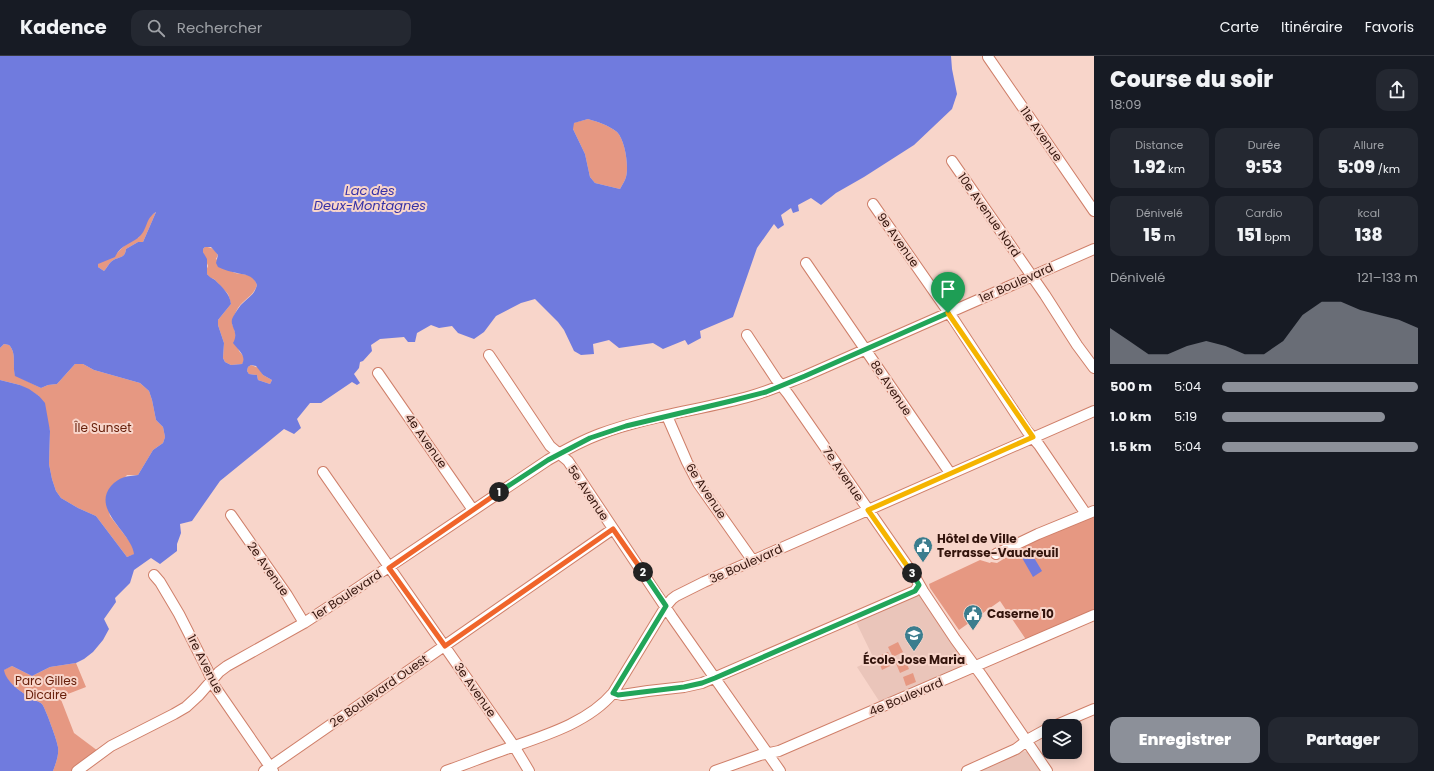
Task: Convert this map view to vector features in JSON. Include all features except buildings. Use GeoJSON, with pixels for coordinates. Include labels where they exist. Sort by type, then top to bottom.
{"type":"FeatureCollection","features":[{"type":"Feature","properties":{"kind":"street","name":"11e Avenue"},"geometry":{"type":"LineString","coordinates":[[988,57],[1094,211]]}},
{"type":"Feature","properties":{"kind":"street","name":"10e Avenue Nord"},"geometry":{"type":"LineString","coordinates":[[952,161],[1094,368]]}},
{"type":"Feature","properties":{"kind":"street","name":"9e Avenue"},"geometry":{"type":"LineString","coordinates":[[873,204],[1033,437],[1090,512]]}},
{"type":"Feature","properties":{"kind":"street","name":"1er Boulevard"},"geometry":{"type":"LineString","coordinates":[[77,771],[100,753],[121,740],[180,710],[192,702],[221,670],[236,660],[304,623],[389,568],[559,453],[601,434],[667,416],[752,396],[782,386],[1094,249]]}},
{"type":"Feature","properties":{"kind":"street","name":"8e Avenue"},"geometry":{"type":"LineString","coordinates":[[806,263],[950,474]]}},
{"type":"Feature","properties":{"kind":"street","name":"7e Avenue"},"geometry":{"type":"LineString","coordinates":[[747,335],[868,510],[955,640],[1047,771]]}},
{"type":"Feature","properties":{"kind":"street","name":"5e Avenue"},"geometry":{"type":"LineString","coordinates":[[489,355],[550,446],[568,461],[613,529],[780,771]]}},
{"type":"Feature","properties":{"kind":"street","name":"4e Avenue"},"geometry":{"type":"LineString","coordinates":[[378,373],[473,510]]}},
{"type":"Feature","properties":{"kind":"street","name":"3e Boulevard"},"geometry":{"type":"LineString","coordinates":[[446,771],[553,731],[586,716],[602,705],[613,693],[672,598],[1094,411]]}},
{"type":"Feature","properties":{"kind":"street","name":"6e Avenue"},"geometry":{"type":"LineString","coordinates":[[667,416],[684,456],[698,483],[753,561]]}},
{"type":"Feature","properties":{"kind":"street","name":"3e Avenue"},"geometry":{"type":"LineString","coordinates":[[323,472],[514,746],[529,771]]}},
{"type":"Feature","properties":{"kind":"street"},"geometry":{"type":"LineString","coordinates":[[996,554],[1090,512]]}},
{"type":"Feature","properties":{"kind":"street","name":"2e Avenue"},"geometry":{"type":"LineString","coordinates":[[231,515],[304,623]]}},
{"type":"Feature","properties":{"kind":"street","name":"2e Boulevard Ouest"},"geometry":{"type":"LineString","coordinates":[[269,769],[613,529]]}},
{"type":"Feature","properties":{"kind":"street","name":"1re Avenue"},"geometry":{"type":"LineString","coordinates":[[154,575],[160,582],[179,614],[212,680],[214,687],[269,769]]}},
{"type":"Feature","properties":{"kind":"street"},"geometry":{"type":"LineString","coordinates":[[613,693],[622,695],[684,687],[702,683],[915,591],[919,585]]}},
{"type":"Feature","properties":{"kind":"street","name":"4e Boulevard"},"geometry":{"type":"LineString","coordinates":[[715,771],[785,748],[1094,615]]}},
{"type":"Feature","properties":{"kind":"street"},"geometry":{"type":"LineString","coordinates":[[1070,719],[1094,709]]}},
{"type":"Feature","properties":{"kind":"street"},"geometry":{"type":"LineString","coordinates":[[967,771],[1016,749],[1026,741],[1042,732]]}},
{"type":"Feature","properties":{"kind":"shaded area","name":"École Jose Maria"},"geometry":{"type":"Polygon","coordinates":[[[919,595],[966,665],[881,704],[857,667],[874,659],[856,622],[919,595]]]}},
{"type":"Feature","properties":{"kind":"shaded area"},"geometry":{"type":"Polygon","coordinates":[[[1022,751],[1028,752],[1043,771],[979,771],[1022,751]]]}},
{"type":"Feature","properties":{"kind":"green space"},"geometry":{"type":"Polygon","coordinates":[[[588,119],[603,124],[617,132],[620,136],[626,153],[627,172],[626,178],[620,189],[595,183],[590,177],[585,154],[573,129],[573,123],[588,119]]]}},
{"type":"Feature","properties":{"kind":"green space"},"geometry":{"type":"Polygon","coordinates":[[[156,212],[143,242],[138,242],[126,249],[123,256],[112,261],[104,271],[98,267],[97,264],[118,252],[126,244],[139,237],[149,217],[156,212]]]}},
{"type":"Feature","properties":{"kind":"green space"},"geometry":{"type":"Polygon","coordinates":[[[205,247],[209,247],[214,250],[218,255],[216,259],[227,269],[235,273],[252,277],[257,285],[251,295],[238,308],[232,324],[239,351],[244,357],[242,364],[231,365],[225,362],[223,358],[224,343],[218,325],[218,320],[231,304],[228,294],[214,279],[210,278],[207,274],[206,271],[208,266],[203,252],[205,247]]]}},
{"type":"Feature","properties":{"kind":"green space","name":"Île Sunset"},"geometry":{"type":"Polygon","coordinates":[[[4,344],[9,345],[13,352],[15,375],[41,388],[48,385],[57,384],[75,364],[83,364],[94,370],[140,383],[149,391],[156,420],[163,427],[165,437],[163,443],[153,450],[138,475],[127,475],[106,499],[110,516],[133,546],[135,554],[127,557],[96,516],[61,498],[56,491],[49,464],[50,431],[39,396],[20,385],[0,380],[0,348],[4,344]]]}},
{"type":"Feature","properties":{"kind":"green space"},"geometry":{"type":"Polygon","coordinates":[[[251,365],[259,368],[263,375],[272,380],[270,384],[258,380],[257,375],[249,374],[247,371],[248,367],[251,365]]]}},
{"type":"Feature","properties":{"kind":"green space"},"geometry":{"type":"Polygon","coordinates":[[[1094,514],[1094,612],[1027,641],[1000,601],[959,630],[930,588],[929,584],[980,560],[990,563],[997,563],[1010,555],[1010,552],[1094,514]]]}},
{"type":"Feature","properties":{"kind":"green space"},"geometry":{"type":"Polygon","coordinates":[[[898,642],[903,652],[893,657],[888,647],[898,642]]]}},
{"type":"Feature","properties":{"kind":"green space"},"geometry":{"type":"Polygon","coordinates":[[[888,652],[894,664],[882,670],[877,657],[888,652]]]}},
{"type":"Feature","properties":{"kind":"green space"},"geometry":{"type":"Polygon","coordinates":[[[904,657],[909,669],[900,673],[895,661],[904,657]]]}},
{"type":"Feature","properties":{"kind":"green space","name":"Parc Gilles Dicaire"},"geometry":{"type":"Polygon","coordinates":[[[76,663],[86,687],[60,697],[74,733],[98,751],[72,771],[53,771],[58,756],[58,747],[44,707],[41,703],[32,699],[14,686],[7,679],[3,670],[12,666],[32,676],[50,667],[76,663]]]}},
{"type":"Feature","properties":{"kind":"green space"},"geometry":{"type":"Polygon","coordinates":[[[913,673],[916,682],[906,686],[903,677],[913,673]]]}},
{"type":"Feature","properties":{"kind":"water","name":"Lac des Deux-Montagnes"},"geometry":{"type":"Polygon","coordinates":[[[0,56],[951,56],[957,94],[952,109],[914,145],[836,193],[821,205],[811,198],[798,205],[799,211],[793,213],[791,208],[781,215],[784,225],[778,229],[774,224],[757,248],[733,317],[700,331],[701,338],[688,345],[685,340],[663,349],[653,343],[619,348],[609,340],[593,344],[594,354],[581,355],[574,351],[564,330],[558,322],[535,299],[521,303],[496,316],[484,332],[474,339],[458,333],[452,326],[439,328],[431,325],[417,333],[415,342],[408,342],[404,337],[380,339],[371,345],[372,351],[363,361],[360,362],[359,368],[354,374],[360,383],[357,385],[352,382],[321,403],[310,403],[297,419],[301,428],[294,434],[284,429],[220,481],[192,521],[180,524],[181,533],[177,544],[177,551],[160,564],[151,558],[134,570],[130,583],[115,598],[116,602],[104,619],[109,629],[103,640],[93,652],[76,663],[50,667],[32,676],[12,666],[4,670],[8,679],[14,686],[32,699],[41,703],[44,707],[58,747],[58,756],[53,771],[0,771],[0,380],[29,389],[39,396],[45,403],[50,431],[49,464],[56,491],[61,498],[96,516],[127,557],[134,554],[132,546],[109,513],[106,504],[106,495],[111,486],[120,479],[138,475],[153,450],[163,443],[165,437],[163,427],[156,420],[149,391],[140,383],[94,370],[83,364],[75,364],[57,384],[48,385],[41,388],[15,376],[14,355],[11,348],[9,345],[4,344],[0,348],[0,56]],[[588,119],[574,123],[573,129],[585,154],[590,177],[595,183],[620,189],[626,178],[627,166],[626,153],[620,136],[610,127],[588,119]],[[156,212],[152,215],[143,233],[137,239],[123,247],[115,257],[98,264],[98,267],[104,271],[112,261],[123,256],[126,249],[138,242],[143,242],[156,212]],[[205,247],[203,249],[207,259],[207,274],[225,291],[231,304],[218,320],[218,325],[224,343],[223,358],[225,362],[231,365],[242,364],[243,356],[233,343],[235,339],[235,332],[232,320],[239,307],[253,293],[257,285],[249,276],[218,267],[216,263],[218,255],[211,247],[205,247]],[[251,365],[248,367],[247,371],[249,374],[257,375],[258,380],[270,384],[272,380],[263,375],[256,366],[251,365]]]}},
{"type":"Feature","properties":{"kind":"water"},"geometry":{"type":"Polygon","coordinates":[[[1030,551],[1042,571],[1033,577],[1021,556],[1030,551]]]}},
{"type":"Feature","properties":{"kind":"place","name":"Hôtel de Ville Terrasse-Vaudreuil"},"geometry":{"type":"Point","coordinates":[923,563]}},
{"type":"Feature","properties":{"kind":"place","name":"Caserne 10"},"geometry":{"type":"Point","coordinates":[973,631]}},
{"type":"Feature","properties":{"kind":"place","name":"École Jose Maria"},"geometry":{"type":"Point","coordinates":[914,652]}},
{"type":"Feature","properties":{"kind":"route"},"geometry":{"type":"LineString","coordinates":[[948,313],[1033,437],[868,510],[915,577],[919,585],[915,591],[702,683],[684,687],[618,695],[613,693],[666,606],[613,529],[445,646],[389,568],[400,559],[548,460],[590,438],[626,426],[766,392],[948,313]]}}]}
